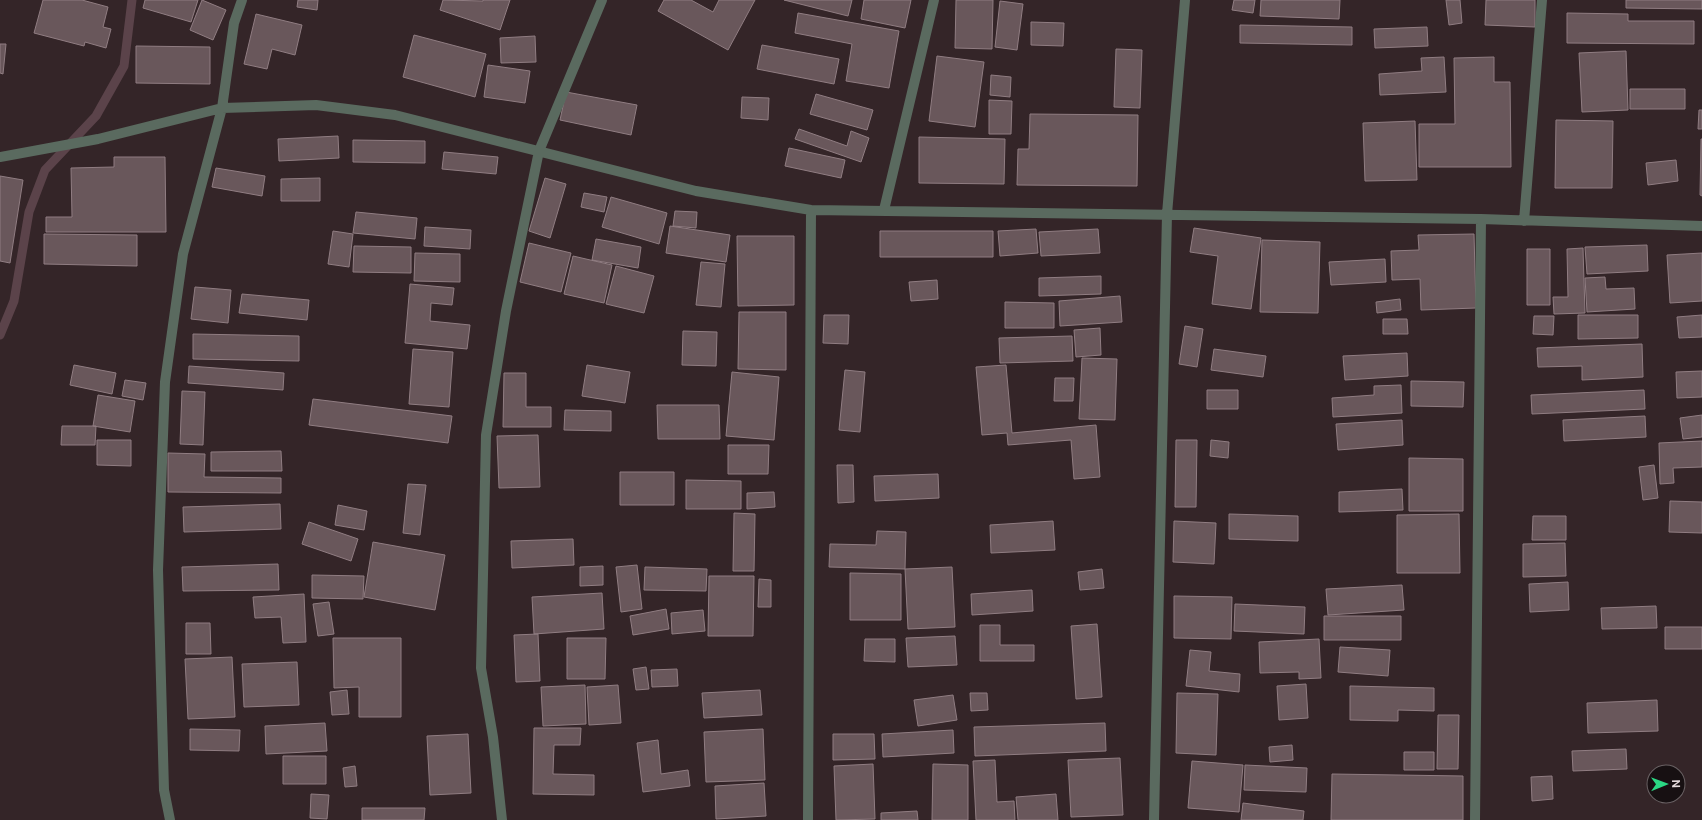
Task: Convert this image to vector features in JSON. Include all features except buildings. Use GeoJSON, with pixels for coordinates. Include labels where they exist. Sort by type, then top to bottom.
{"type":"FeatureCollection","features":[{"type":"Feature","properties":{"kind":"street"},"geometry":{"type":"LineString","coordinates":[[170,820],[164,790],[158,570],[165,382],[183,254],[222,108],[234,23],[242,0]]}},
{"type":"Feature","properties":{"kind":"street"},"geometry":{"type":"LineString","coordinates":[[502,820],[493,737],[481,668],[486,435],[506,311],[540,151],[602,0]]}},
{"type":"Feature","properties":{"kind":"street"},"geometry":{"type":"LineString","coordinates":[[884,210],[934,0]]}},
{"type":"Feature","properties":{"kind":"street"},"geometry":{"type":"LineString","coordinates":[[1154,820],[1167,214],[1185,0]]}},
{"type":"Feature","properties":{"kind":"street"},"geometry":{"type":"LineString","coordinates":[[1524,221],[1542,0]]}},
{"type":"Feature","properties":{"kind":"street"},"geometry":{"type":"LineString","coordinates":[[0,157],[98,139],[222,108],[316,105],[395,115],[696,191],[811,210],[1481,219],[1702,226]]}},
{"type":"Feature","properties":{"kind":"street"},"geometry":{"type":"LineString","coordinates":[[808,820],[811,210]]}},
{"type":"Feature","properties":{"kind":"street"},"geometry":{"type":"LineString","coordinates":[[1475,820],[1481,219]]}},
{"type":"Feature","properties":{"kind":"waterway"},"geometry":{"type":"LineString","coordinates":[[0,335],[14,301],[29,212],[45,170],[96,116],[124,66],[132,0]]}}]}
